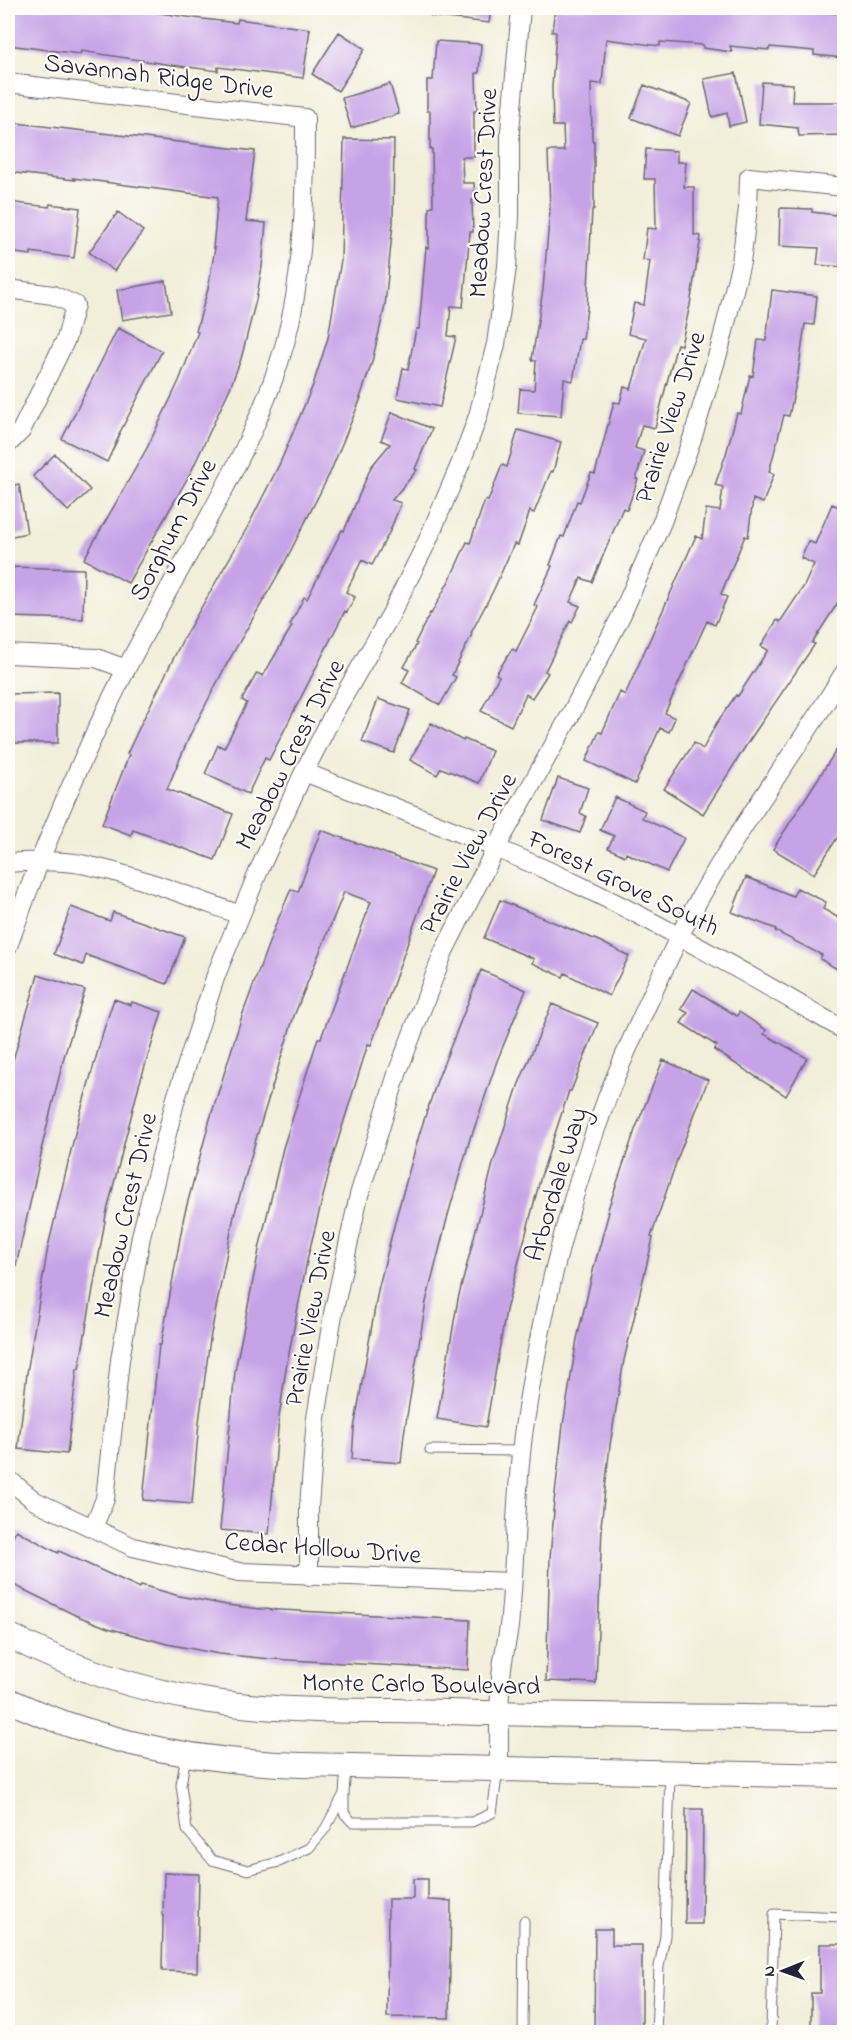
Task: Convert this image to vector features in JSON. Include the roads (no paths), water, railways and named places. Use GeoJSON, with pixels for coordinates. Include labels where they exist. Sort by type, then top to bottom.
{"type":"FeatureCollection","features":[{"type":"Feature","properties":{"kind":"main road","name":"Monte Carlo Boulevard"},"geometry":{"type":"LineString","coordinates":[[8,1635],[46,1654],[98,1674],[154,1690],[211,1701],[266,1707],[500,1714],[844,1718]]}},
{"type":"Feature","properties":{"kind":"main road"},"geometry":{"type":"LineString","coordinates":[[8,1700],[39,1713],[123,1741],[186,1755],[262,1764],[844,1776]]}},
{"type":"Feature","properties":{"kind":"street","name":"Meadow Crest Drive"},"geometry":{"type":"LineString","coordinates":[[93,1528],[105,1499],[126,1313],[153,1185],[190,1052],[216,975],[240,915],[304,772],[334,713],[390,616],[427,542],[478,416],[496,344],[506,274],[510,231],[510,130],[521,8]]}},
{"type":"Feature","properties":{"kind":"street","name":"Savannah Ridge Drive"},"geometry":{"type":"LineString","coordinates":[[8,83],[305,118]]}},
{"type":"Feature","properties":{"kind":"street","name":"Sorghum Drive"},"geometry":{"type":"LineString","coordinates":[[8,946],[76,775],[126,669],[244,447],[267,395],[285,344],[293,308],[303,233],[305,118]]}},
{"type":"Feature","properties":{"kind":"street","name":"Prairie View Drive"},"geometry":{"type":"LineString","coordinates":[[309,1576],[309,1508],[316,1418],[333,1314],[359,1195],[398,1071],[444,951],[496,848],[570,716],[622,614],[662,522],[693,436],[741,262],[748,208],[749,177],[844,187]]}},
{"type":"Feature","properties":{"kind":"street"},"geometry":{"type":"LineString","coordinates":[[8,289],[53,295],[75,305],[70,327],[61,349],[21,431],[8,444]]}},
{"type":"Feature","properties":{"kind":"street"},"geometry":{"type":"LineString","coordinates":[[8,654],[96,658],[126,669]]}},
{"type":"Feature","properties":{"kind":"street","name":"Arbordale Way"},"geometry":{"type":"LineString","coordinates":[[499,1768],[502,1669],[509,1628],[521,1451],[550,1291],[578,1186],[615,1080],[680,936],[745,823],[844,673]]}},
{"type":"Feature","properties":{"kind":"street","name":"Forest Grove South"},"geometry":{"type":"LineString","coordinates":[[304,772],[496,848],[585,888],[680,936],[844,1030]]}},
{"type":"Feature","properties":{"kind":"street"},"geometry":{"type":"LineString","coordinates":[[8,863],[40,861],[80,864],[143,879],[240,915]]}},
{"type":"Feature","properties":{"kind":"street","name":"Cedar Hollow Drive"},"geometry":{"type":"LineString","coordinates":[[8,1479],[35,1501],[133,1547],[239,1572],[512,1582]]}},
{"type":"Feature","properties":{"kind":"lane"},"geometry":{"type":"LineString","coordinates":[[430,1450],[521,1451]]}},
{"type":"Feature","properties":{"kind":"lane"},"geometry":{"type":"LineString","coordinates":[[186,1755],[181,1785],[187,1830],[212,1860],[248,1870],[279,1862],[309,1848],[325,1828],[344,1794]]}},
{"type":"Feature","properties":{"kind":"lane"},"geometry":{"type":"LineString","coordinates":[[346,1765],[344,1813],[352,1822],[472,1822],[492,1813],[499,1768]]}},
{"type":"Feature","properties":{"kind":"lane"},"geometry":{"type":"LineString","coordinates":[[656,2032],[658,1967],[665,1936],[670,1771]]}},
{"type":"Feature","properties":{"kind":"lane"},"geometry":{"type":"LineString","coordinates":[[771,2032],[774,1914],[844,1917]]}},
{"type":"Feature","properties":{"kind":"lane"},"geometry":{"type":"LineString","coordinates":[[523,2032],[524,1921]]}}]}
